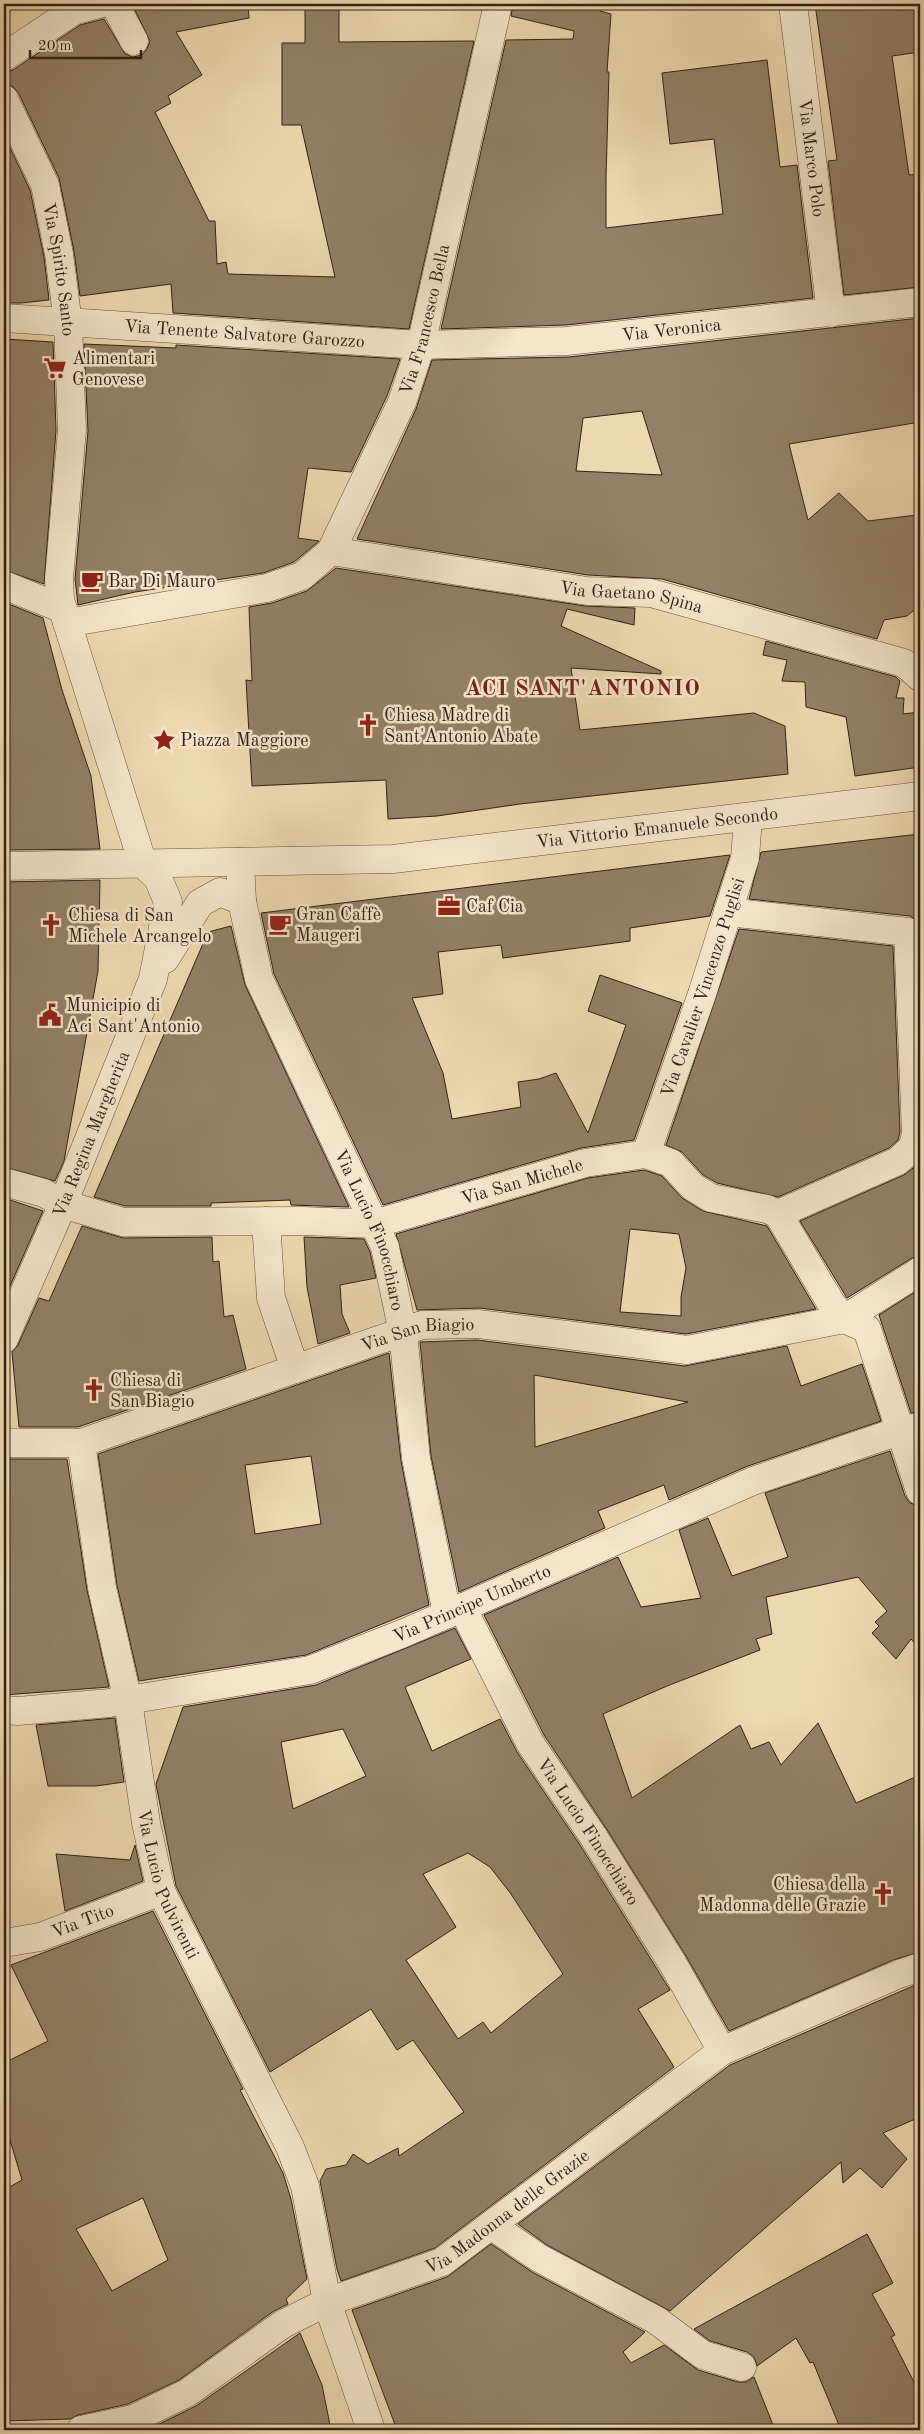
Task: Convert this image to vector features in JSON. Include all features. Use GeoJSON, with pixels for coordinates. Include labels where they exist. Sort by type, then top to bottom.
{"type":"FeatureCollection","features":[{"type":"Feature","properties":{"kind":"street"},"geometry":{"type":"LineString","coordinates":[[4,57],[73,11],[99,4]]}},
{"type":"Feature","properties":{"kind":"street"},"geometry":{"type":"LineString","coordinates":[[110,4],[116,8],[134,41]]}},
{"type":"Feature","properties":{"kind":"street","name":"Via Francesco Bella"},"geometry":{"type":"LineString","coordinates":[[63,611],[267,588],[302,576],[330,550],[402,402],[421,345],[498,4]]}},
{"type":"Feature","properties":{"kind":"street","name":"Via Marco Polo"},"geometry":{"type":"LineString","coordinates":[[793,4],[831,313]]}},
{"type":"Feature","properties":{"kind":"street","name":"Via Spirito Santo"},"geometry":{"type":"LineString","coordinates":[[4,99],[45,185],[59,254],[68,323],[72,430],[59,579],[63,611],[143,864]]}},
{"type":"Feature","properties":{"kind":"street","name":"Via Veronica"},"geometry":{"type":"LineString","coordinates":[[421,345],[567,341],[920,302]]}},
{"type":"Feature","properties":{"kind":"street","name":"Via Tenente Salvatore Garozzo"},"geometry":{"type":"LineString","coordinates":[[4,318],[421,345]]}},
{"type":"Feature","properties":{"kind":"street","name":"Via Gaetano Spina"},"geometry":{"type":"LineString","coordinates":[[330,550],[587,591],[652,593],[904,663],[920,677]]}},
{"type":"Feature","properties":{"kind":"street"},"geometry":{"type":"LineString","coordinates":[[4,585],[63,611]]}},
{"type":"Feature","properties":{"kind":"street","name":"Via Vittorio Emanuele Secondo"},"geometry":{"type":"LineString","coordinates":[[4,866],[393,859],[920,796]]}},
{"type":"Feature","properties":{"kind":"street","name":"Via Cavalier Vincenzo Puglisi"},"geometry":{"type":"LineString","coordinates":[[646,1154],[745,858],[748,818]]}},
{"type":"Feature","properties":{"kind":"street","name":"Via Lucio Finocchiaro"},"geometry":{"type":"LineString","coordinates":[[240,862],[244,911],[259,979],[385,1247],[403,1333],[416,1458],[454,1611],[530,1743],[593,1836],[673,1964],[722,2051]]}},
{"type":"Feature","properties":{"kind":"street","name":"Via Regina Margherita"},"geometry":{"type":"LineString","coordinates":[[4,1339],[63,1204],[153,980],[168,902],[158,878],[143,864]]}},
{"type":"Feature","properties":{"kind":"street"},"geometry":{"type":"LineString","coordinates":[[153,980],[183,927],[200,903],[220,892],[244,911]]}},
{"type":"Feature","properties":{"kind":"street"},"geometry":{"type":"LineString","coordinates":[[728,912],[908,932],[916,1134],[912,1148],[898,1161],[778,1214],[831,1303],[844,1319],[867,1329],[911,1428],[920,1491]]}},
{"type":"Feature","properties":{"kind":"street","name":"Via San Michele"},"geometry":{"type":"LineString","coordinates":[[4,1182],[44,1193],[63,1204],[123,1222],[266,1221],[374,1224],[584,1163],[646,1154],[670,1163],[693,1187],[711,1198],[767,1209],[778,1214]]}},
{"type":"Feature","properties":{"kind":"street"},"geometry":{"type":"LineString","coordinates":[[266,1221],[271,1298],[295,1369]]}},
{"type":"Feature","properties":{"kind":"street"},"geometry":{"type":"LineString","coordinates":[[844,1319],[920,1271]]}},
{"type":"Feature","properties":{"kind":"street","name":"Via San Biagio"},"geometry":{"type":"LineString","coordinates":[[4,1443],[81,1443],[422,1325],[478,1324],[687,1350],[844,1319]]}},
{"type":"Feature","properties":{"kind":"street","name":"Via Principe Umberto"},"geometry":{"type":"LineString","coordinates":[[4,1710],[18,1711],[128,1700],[310,1670],[454,1611],[753,1481],[911,1428]]}},
{"type":"Feature","properties":{"kind":"street","name":"Via Lucio Pulvirenti"},"geometry":{"type":"LineString","coordinates":[[81,1443],[102,1588],[128,1700],[146,1824],[161,1891],[290,2147],[305,2186],[327,2302],[371,2430]]}},
{"type":"Feature","properties":{"kind":"street","name":"Via Tito"},"geometry":{"type":"LineString","coordinates":[[4,1943],[40,1937],[161,1891]]}},
{"type":"Feature","properties":{"kind":"street","name":"Via Madonna delle Grazie"},"geometry":{"type":"LineString","coordinates":[[81,2430],[136,2425],[187,2393],[283,2324],[327,2302],[442,2262],[722,2051],[899,1974],[920,1967]]}},
{"type":"Feature","properties":{"kind":"street"},"geometry":{"type":"LineString","coordinates":[[491,2225],[539,2258],[656,2320],[703,2355],[742,2367]]}},
{"type":"Feature","properties":{"kind":"building"},"geometry":{"type":"Polygon","coordinates":[[[132,4],[248,4],[249,18],[176,32],[202,75],[168,96],[171,103],[155,112],[209,221],[215,221],[217,264],[226,262],[228,274],[335,277],[301,125],[282,125],[282,43],[305,43],[305,4],[339,4],[339,42],[474,41],[409,329],[173,313],[171,284],[80,296],[74,251],[59,178],[18,92],[12,86],[4,84],[4,72],[13,70],[80,25],[104,19],[125,54],[133,57],[142,55],[150,41],[132,4]]]}},
{"type":"Feature","properties":{"kind":"building"},"geometry":{"type":"Polygon","coordinates":[[[513,4],[600,4],[600,11],[611,14],[607,72],[609,72],[606,228],[723,214],[714,139],[670,144],[662,73],[767,60],[780,167],[797,165],[813,298],[566,325],[441,329],[506,40],[573,39],[574,31],[511,16],[513,4]]]}},
{"type":"Feature","properties":{"kind":"building"},"geometry":{"type":"Polygon","coordinates":[[[815,4],[913,4],[915,16],[920,15],[920,52],[892,56],[909,175],[920,174],[920,287],[844,295],[828,161],[837,160],[815,4]]]}},
{"type":"Feature","properties":{"kind":"building"},"geometry":{"type":"Polygon","coordinates":[[[4,135],[30,190],[44,257],[49,300],[4,303],[4,135]]]}},
{"type":"Feature","properties":{"kind":"building"},"geometry":{"type":"Polygon","coordinates":[[[920,318],[920,422],[789,444],[808,520],[839,493],[868,521],[917,515],[918,607],[907,616],[884,620],[877,639],[662,579],[588,575],[357,539],[416,409],[432,360],[569,357],[920,318]],[[642,411],[583,418],[576,471],[662,475],[642,411]]]}},
{"type":"Feature","properties":{"kind":"building"},"geometry":{"type":"Polygon","coordinates":[[[4,339],[53,342],[56,430],[44,584],[4,570],[4,339]]]}},
{"type":"Feature","properties":{"kind":"building"},"geometry":{"type":"Polygon","coordinates":[[[84,344],[176,348],[176,345],[400,359],[387,396],[351,472],[308,468],[298,538],[319,541],[294,562],[263,573],[135,592],[78,605],[75,579],[88,431],[84,344]]]}},
{"type":"Feature","properties":{"kind":"building"},"geometry":{"type":"Polygon","coordinates":[[[336,568],[585,606],[635,608],[634,625],[567,609],[561,626],[661,671],[661,674],[571,668],[580,730],[754,713],[785,726],[788,774],[520,804],[437,816],[388,819],[386,780],[252,786],[246,680],[252,681],[249,607],[272,603],[307,591],[336,568]]]}},
{"type":"Feature","properties":{"kind":"building"},"geometry":{"type":"Polygon","coordinates":[[[4,602],[43,618],[62,690],[91,776],[100,849],[4,850],[4,602]]]}},
{"type":"Feature","properties":{"kind":"building"},"geometry":{"type":"Polygon","coordinates":[[[766,641],[896,677],[900,681],[896,698],[904,698],[903,714],[920,712],[920,767],[855,776],[846,717],[806,707],[805,682],[782,681],[787,660],[763,655],[766,641]]]}},
{"type":"Feature","properties":{"kind":"building"},"geometry":{"type":"Polygon","coordinates":[[[920,834],[920,923],[910,916],[749,899],[761,852],[920,834]]]}},
{"type":"Feature","properties":{"kind":"building"},"geometry":{"type":"Polygon","coordinates":[[[730,855],[710,916],[630,928],[630,941],[503,958],[501,945],[438,952],[443,994],[412,998],[443,1073],[452,1119],[521,1107],[518,1082],[539,1079],[556,1073],[588,1133],[626,1025],[588,1011],[600,975],[682,1003],[634,1140],[581,1148],[383,1205],[274,974],[261,913],[730,855]]]}},
{"type":"Feature","properties":{"kind":"building"},"geometry":{"type":"Polygon","coordinates":[[[100,880],[98,971],[64,1161],[55,1181],[4,1167],[4,882],[100,880]]]}},
{"type":"Feature","properties":{"kind":"building"},"geometry":{"type":"Polygon","coordinates":[[[231,926],[245,985],[349,1207],[291,1205],[290,1200],[211,1203],[211,1206],[125,1206],[94,1197],[208,932],[231,926]]]}},
{"type":"Feature","properties":{"kind":"building"},"geometry":{"type":"Polygon","coordinates":[[[739,929],[893,946],[900,1132],[898,1140],[889,1148],[778,1197],[717,1183],[703,1175],[682,1152],[666,1145],[739,929]]]}},
{"type":"Feature","properties":{"kind":"building"},"geometry":{"type":"Polygon","coordinates":[[[917,1165],[920,1171],[920,1256],[912,1258],[847,1298],[800,1221],[904,1175],[917,1165]]]}},
{"type":"Feature","properties":{"kind":"building"},"geometry":{"type":"Polygon","coordinates":[[[644,1170],[662,1176],[682,1198],[703,1211],[767,1226],[816,1309],[686,1334],[480,1308],[417,1310],[396,1234],[588,1178],[644,1170]],[[630,1229],[620,1312],[681,1316],[681,1297],[686,1268],[679,1234],[630,1229]]]}},
{"type":"Feature","properties":{"kind":"building"},"geometry":{"type":"Polygon","coordinates":[[[4,1198],[43,1211],[7,1293],[4,1255],[4,1198]]]}},
{"type":"Feature","properties":{"kind":"building"},"geometry":{"type":"Polygon","coordinates":[[[82,1226],[123,1238],[212,1237],[213,1262],[219,1261],[224,1317],[233,1315],[246,1369],[78,1427],[19,1427],[12,1352],[18,1345],[39,1298],[49,1301],[82,1226]]]}},
{"type":"Feature","properties":{"kind":"building"},"geometry":{"type":"Polygon","coordinates":[[[304,1237],[364,1239],[370,1252],[376,1278],[340,1285],[342,1314],[350,1333],[318,1344],[307,1287],[304,1237]]]}},
{"type":"Feature","properties":{"kind":"building"},"geometry":{"type":"Polygon","coordinates":[[[920,1289],[920,1412],[911,1413],[879,1315],[920,1289]]]}},
{"type":"Feature","properties":{"kind":"building"},"geometry":{"type":"Polygon","coordinates":[[[477,1340],[685,1366],[787,1346],[801,1386],[862,1364],[881,1421],[748,1466],[669,1500],[664,1485],[598,1511],[605,1528],[459,1592],[431,1456],[420,1342],[477,1340]],[[534,1375],[535,1447],[688,1402],[534,1375]]]}},
{"type":"Feature","properties":{"kind":"building"},"geometry":{"type":"Polygon","coordinates":[[[389,1353],[401,1461],[429,1605],[306,1655],[139,1681],[117,1585],[98,1454],[389,1353]],[[311,1456],[245,1465],[255,1534],[321,1524],[311,1456]]]}},
{"type":"Feature","properties":{"kind":"building"},"geometry":{"type":"Polygon","coordinates":[[[890,1451],[905,1496],[910,1503],[920,1506],[920,1649],[911,1639],[896,1659],[872,1633],[879,1626],[875,1622],[887,1611],[858,1577],[766,1597],[772,1634],[756,1639],[760,1650],[667,1686],[603,1714],[632,1798],[740,1725],[751,1749],[769,1742],[781,1765],[818,1723],[856,1803],[920,1775],[920,1952],[893,1960],[729,2031],[686,1956],[606,1828],[544,1735],[484,1615],[618,1557],[641,1607],[701,1598],[679,1530],[708,1518],[732,1576],[788,1557],[765,1493],[890,1451]]]}},
{"type":"Feature","properties":{"kind":"building"},"geometry":{"type":"Polygon","coordinates":[[[4,1459],[67,1459],[87,1590],[109,1687],[4,1695],[4,1459]]]}},
{"type":"Feature","properties":{"kind":"building"},"geometry":{"type":"Polygon","coordinates":[[[455,1628],[471,1659],[405,1687],[432,1751],[500,1719],[517,1752],[580,1845],[670,1990],[638,2009],[674,2067],[435,2248],[341,2281],[320,2181],[326,2169],[346,2165],[353,2154],[368,2164],[398,2148],[399,2156],[464,2112],[413,2040],[397,2050],[371,2009],[270,2072],[176,1886],[156,1784],[183,1707],[316,1685],[455,1628]],[[343,1729],[281,1742],[293,1809],[366,1776],[343,1729]],[[468,1853],[423,1874],[456,1927],[406,1960],[458,2039],[483,2022],[491,2033],[563,1974],[511,1894],[490,1867],[468,1853]]]}},
{"type":"Feature","properties":{"kind":"building"},"geometry":{"type":"Polygon","coordinates":[[[115,1718],[124,1782],[96,1786],[48,1786],[36,1725],[115,1718]]]}},
{"type":"Feature","properties":{"kind":"building"},"geometry":{"type":"Polygon","coordinates":[[[135,1845],[143,1881],[65,1911],[56,1854],[130,1860],[135,1845]]]}},
{"type":"Feature","properties":{"kind":"building"},"geometry":{"type":"Polygon","coordinates":[[[153,1911],[243,2089],[240,2090],[283,2173],[291,2199],[307,2279],[286,2299],[288,2304],[274,2311],[179,2380],[128,2404],[78,2415],[70,2419],[4,2421],[4,2190],[22,2180],[4,2120],[4,2063],[48,2041],[11,1965],[153,1911]],[[143,2198],[76,2229],[112,2291],[168,2260],[143,2198]]]}},
{"type":"Feature","properties":{"kind":"building"},"geometry":{"type":"Polygon","coordinates":[[[920,1983],[920,2117],[883,2133],[907,2159],[882,2188],[860,2168],[843,2183],[841,2162],[670,2311],[547,2245],[518,2224],[730,2065],[920,1983]]]}},
{"type":"Feature","properties":{"kind":"building"},"geometry":{"type":"Polygon","coordinates":[[[867,2234],[893,2283],[872,2294],[895,2335],[891,2337],[920,2394],[920,2430],[841,2430],[813,2362],[810,2363],[796,2338],[757,2366],[754,2357],[747,2352],[710,2341],[694,2329],[867,2234]]]}},
{"type":"Feature","properties":{"kind":"building"},"geometry":{"type":"Polygon","coordinates":[[[491,2244],[532,2272],[645,2332],[623,2352],[631,2363],[664,2345],[698,2370],[738,2382],[746,2382],[754,2377],[775,2430],[397,2430],[352,2310],[447,2277],[491,2244]]]}},
{"type":"Feature","properties":{"kind":"building"},"geometry":{"type":"Polygon","coordinates":[[[300,2333],[322,2385],[331,2430],[154,2430],[155,2426],[196,2406],[300,2333]]]}},
{"type":"Feature","properties":{"kind":"place","name":"Alimentari Genovese"},"geometry":{"type":"Point","coordinates":[55,368]}},
{"type":"Feature","properties":{"kind":"place","name":"Bar Di Mauro"},"geometry":{"type":"Point","coordinates":[92,581]}},
{"type":"Feature","properties":{"kind":"place","name":"Chiesa Madre di Sant'Antonio Abate"},"geometry":{"type":"Point","coordinates":[368,725]}},
{"type":"Feature","properties":{"kind":"place","name":"Piazza Maggiore"},"geometry":{"type":"Point","coordinates":[164,740]}},
{"type":"Feature","properties":{"kind":"place","name":"Caf Cia"},"geometry":{"type":"Point","coordinates":[449,906]}},
{"type":"Feature","properties":{"kind":"place","name":"Gran Caffè Maugeri"},"geometry":{"type":"Point","coordinates":[280,924]}},
{"type":"Feature","properties":{"kind":"place","name":"Chiesa di San Michele Arcangelo"},"geometry":{"type":"Point","coordinates":[51,925]}},
{"type":"Feature","properties":{"kind":"place","name":"Municipio di Aci Sant'Antonio"},"geometry":{"type":"Point","coordinates":[50,1015]}},
{"type":"Feature","properties":{"kind":"place","name":"Chiesa di San Biagio"},"geometry":{"type":"Point","coordinates":[94,1390]}},
{"type":"Feature","properties":{"kind":"place","name":"Chiesa della Madonna delle Grazie"},"geometry":{"type":"Point","coordinates":[883,1894]}},
{"type":"Feature","properties":{"kind":"district","name":"ACI SANT'ANTONIO"},"geometry":{"type":"Point","coordinates":[583,687]}}]}
